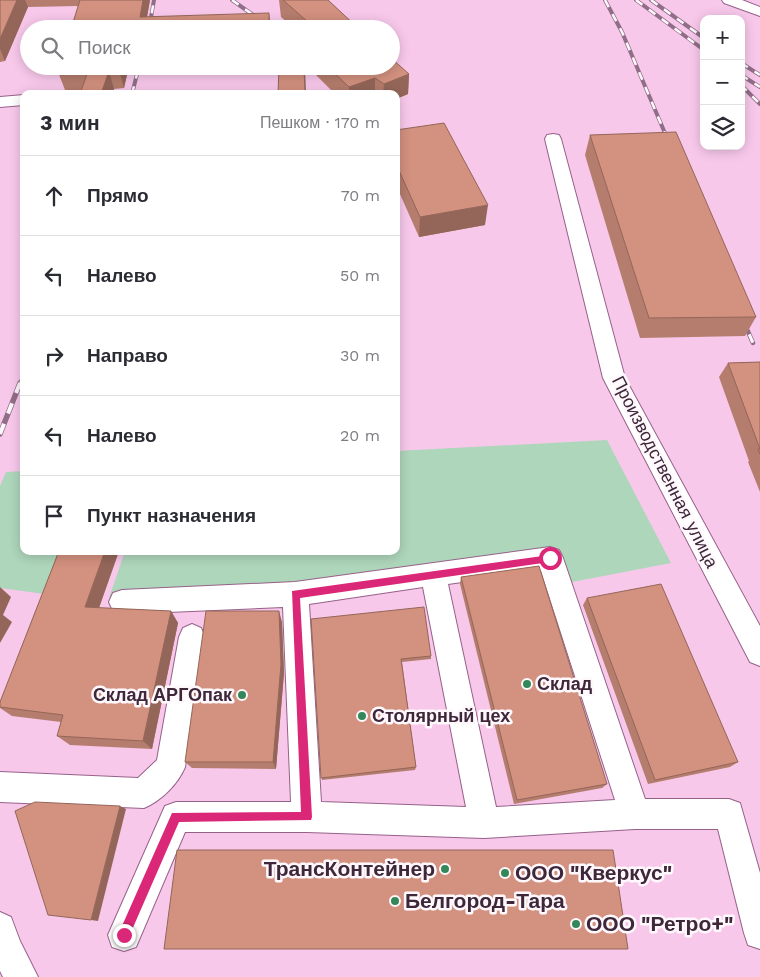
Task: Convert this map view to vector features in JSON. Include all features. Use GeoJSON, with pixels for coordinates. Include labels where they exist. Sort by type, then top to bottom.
{"type":"FeatureCollection","features":[{"type":"Feature","properties":{"kind":"street"},"geometry":{"type":"LineString","coordinates":[[729,0],[760,12]]}},
{"type":"Feature","properties":{"kind":"street"},"geometry":{"type":"LineString","coordinates":[[0,102],[20,100]]}},
{"type":"Feature","properties":{"kind":"street","name":"Производственная улица"},"geometry":{"type":"LineString","coordinates":[[554,138],[614,378],[760,653]]}},
{"type":"Feature","properties":{"kind":"street"},"geometry":{"type":"LineString","coordinates":[[122,602],[295,594],[434,576],[550,558],[635,814]]}},
{"type":"Feature","properties":{"kind":"street"},"geometry":{"type":"LineString","coordinates":[[434,576],[484,823]]}},
{"type":"Feature","properties":{"kind":"street"},"geometry":{"type":"LineString","coordinates":[[295,594],[307,817]]}},
{"type":"Feature","properties":{"kind":"street"},"geometry":{"type":"LineString","coordinates":[[0,787],[144,793],[170,767],[192,637]]}},
{"type":"Feature","properties":{"kind":"street"},"geometry":{"type":"LineString","coordinates":[[124,935],[176,817],[307,817],[484,823],[635,814],[729,814],[760,933]]}},
{"type":"Feature","properties":{"kind":"street"},"geometry":{"type":"LineString","coordinates":[[0,928],[5,947],[21,977]]}},
{"type":"Feature","properties":{"kind":"green space"},"geometry":{"type":"Polygon","coordinates":[[[607,440],[671,563],[567,583],[552,552],[301,588],[109,598],[124,555],[400,555],[400,451],[607,440]]]}},
{"type":"Feature","properties":{"kind":"green space"},"geometry":{"type":"Polygon","coordinates":[[[20,471],[20,555],[68,555],[52,595],[0,588],[0,486],[6,472],[20,471]]]}},
{"type":"Feature","properties":{"kind":"building"},"geometry":{"type":"Polygon","coordinates":[[[0,0],[17,0],[0,39],[0,0]]]}},
{"type":"Feature","properties":{"kind":"building"},"geometry":{"type":"Polygon","coordinates":[[[80,0],[143,0],[140,17],[269,13],[269,20],[74,20],[80,0]]]}},
{"type":"Feature","properties":{"kind":"building"},"geometry":{"type":"Polygon","coordinates":[[[283,0],[328,0],[349,20],[306,20],[283,0]]]}},
{"type":"Feature","properties":{"kind":"building"},"geometry":{"type":"Polygon","coordinates":[[[400,66],[409,74],[384,84],[375,78],[349,87],[336,75],[400,75],[400,66]]]}},
{"type":"Feature","properties":{"kind":"building"},"geometry":{"type":"Polygon","coordinates":[[[87,75],[108,75],[102,90],[81,90],[87,75]]]}},
{"type":"Feature","properties":{"kind":"building"},"geometry":{"type":"Polygon","coordinates":[[[279,75],[304,75],[305,90],[278,90],[279,75]]]}},
{"type":"Feature","properties":{"kind":"building"},"geometry":{"type":"Polygon","coordinates":[[[444,123],[488,205],[420,217],[400,173],[400,129],[444,123]]]}},
{"type":"Feature","properties":{"kind":"building"},"geometry":{"type":"Polygon","coordinates":[[[676,132],[756,317],[649,318],[590,135],[676,132]]]}},
{"type":"Feature","properties":{"kind":"building"},"geometry":{"type":"Polygon","coordinates":[[[760,362],[760,449],[728,363],[760,362]]]}},
{"type":"Feature","properties":{"kind":"building"},"geometry":{"type":"Polygon","coordinates":[[[57,555],[104,555],[85,607],[171,611],[143,741],[57,736],[63,715],[0,707],[0,702],[57,555]]]}},
{"type":"Feature","properties":{"kind":"building","name":"Склад"},"geometry":{"type":"Polygon","coordinates":[[[539,566],[607,784],[517,800],[461,577],[539,566]]]}},
{"type":"Feature","properties":{"kind":"building","name":"Склад"},"geometry":{"type":"Polygon","coordinates":[[[661,584],[738,762],[655,780],[587,598],[661,584]]]}},
{"type":"Feature","properties":{"kind":"building","name":"Столярный цех"},"geometry":{"type":"Polygon","coordinates":[[[424,607],[431,656],[401,659],[416,767],[321,778],[311,619],[424,607]]]}},
{"type":"Feature","properties":{"kind":"building","name":"Склад АРГОпак"},"geometry":{"type":"Polygon","coordinates":[[[206,611],[279,611],[281,664],[273,762],[185,762],[206,611]]]}},
{"type":"Feature","properties":{"kind":"building"},"geometry":{"type":"Polygon","coordinates":[[[35,802],[120,806],[91,920],[48,915],[15,811],[35,802]]]}},
{"type":"Feature","properties":{"kind":"building","name":"Белгород-Тара"},"geometry":{"type":"Polygon","coordinates":[[[177,850],[613,850],[628,949],[164,949],[177,850]]]}},
{"type":"Feature","properties":{"kind":"railway"},"geometry":{"type":"LineString","coordinates":[[151,20],[154,0]]}},
{"type":"Feature","properties":{"kind":"railway"},"geometry":{"type":"LineString","coordinates":[[232,0],[260,20]]}},
{"type":"Feature","properties":{"kind":"railway"},"geometry":{"type":"LineString","coordinates":[[605,0],[622,32],[670,145]]}},
{"type":"Feature","properties":{"kind":"railway"},"geometry":{"type":"LineString","coordinates":[[636,0],[700,47]]}},
{"type":"Feature","properties":{"kind":"railway"},"geometry":{"type":"LineString","coordinates":[[651,0],[700,35]]}},
{"type":"Feature","properties":{"kind":"railway"},"geometry":{"type":"LineString","coordinates":[[745,66],[760,75]]}},
{"type":"Feature","properties":{"kind":"railway"},"geometry":{"type":"LineString","coordinates":[[133,90],[137,75]]}},
{"type":"Feature","properties":{"kind":"railway"},"geometry":{"type":"LineString","coordinates":[[745,78],[760,87]]}},
{"type":"Feature","properties":{"kind":"railway"},"geometry":{"type":"LineString","coordinates":[[745,89],[760,104]]}},
{"type":"Feature","properties":{"kind":"railway"},"geometry":{"type":"LineString","coordinates":[[742,318],[753,343]]}},
{"type":"Feature","properties":{"kind":"railway"},"geometry":{"type":"LineString","coordinates":[[0,434],[20,383]]}},
{"type":"Feature","properties":{"kind":"place","name":"Склад"},"geometry":{"type":"Point","coordinates":[527,684]}},
{"type":"Feature","properties":{"kind":"place","name":"Склад АРГОпак"},"geometry":{"type":"Point","coordinates":[242,695]}},
{"type":"Feature","properties":{"kind":"place","name":"Столярный цех"},"geometry":{"type":"Point","coordinates":[362,716]}},
{"type":"Feature","properties":{"kind":"place","name":"ТрансКонтейнер"},"geometry":{"type":"Point","coordinates":[445,869]}},
{"type":"Feature","properties":{"kind":"place","name":"ООО \"Кверкус\""},"geometry":{"type":"Point","coordinates":[505,873]}},
{"type":"Feature","properties":{"kind":"place","name":"Белгород-Тара"},"geometry":{"type":"Point","coordinates":[395,901]}},
{"type":"Feature","properties":{"kind":"place","name":"ООО \"Ретро+\""},"geometry":{"type":"Point","coordinates":[576,924]}},
{"type":"Feature","properties":{"kind":"route"},"geometry":{"type":"LineString","coordinates":[[124,935],[176,817],[307,817],[295,594],[434,576],[550,558]]}}]}
